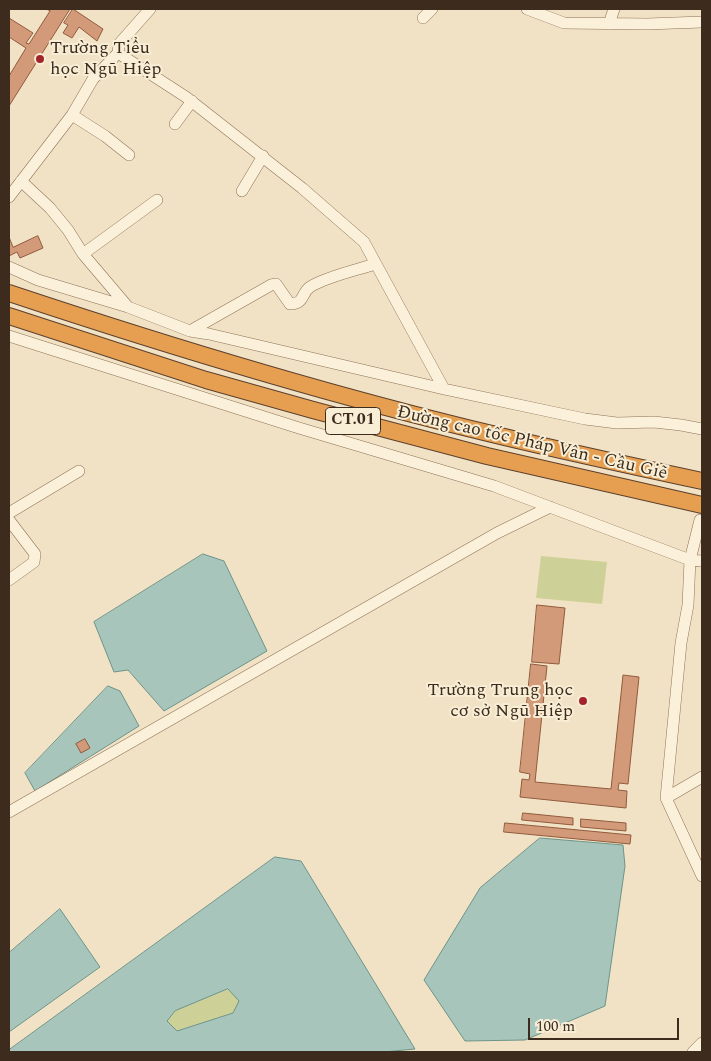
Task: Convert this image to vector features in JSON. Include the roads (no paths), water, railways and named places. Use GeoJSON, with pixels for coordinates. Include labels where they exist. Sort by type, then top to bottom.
{"type":"FeatureCollection","features":[{"type":"Feature","properties":{"kind":"highway","name":"Đường cao tốc Pháp Vân - Cầu Giẽ"},"geometry":{"type":"LineString","coordinates":[[9,293],[122,331],[316,388],[491,434],[702,481]]}},
{"type":"Feature","properties":{"kind":"highway","name":"Đường cao tốc Pháp Vân - Cầu Giẽ"},"geometry":{"type":"LineString","coordinates":[[9,316],[206,380],[701,512]]}},
{"type":"Feature","properties":{"kind":"street"},"geometry":{"type":"LineString","coordinates":[[9,197],[72,115],[93,79],[118,53],[118,44],[150,9]]}},
{"type":"Feature","properties":{"kind":"street"},"geometry":{"type":"LineString","coordinates":[[423,18],[432,9]]}},
{"type":"Feature","properties":{"kind":"street"},"geometry":{"type":"LineString","coordinates":[[527,9],[564,22],[609,24],[702,22]]}},
{"type":"Feature","properties":{"kind":"street"},"geometry":{"type":"LineString","coordinates":[[609,24],[614,9]]}},
{"type":"Feature","properties":{"kind":"street"},"geometry":{"type":"LineString","coordinates":[[118,53],[192,101],[263,156],[364,242],[444,389]]}},
{"type":"Feature","properties":{"kind":"street"},"geometry":{"type":"LineString","coordinates":[[174,124],[192,101]]}},
{"type":"Feature","properties":{"kind":"street"},"geometry":{"type":"LineString","coordinates":[[72,115],[105,136],[129,155]]}},
{"type":"Feature","properties":{"kind":"street"},"geometry":{"type":"LineString","coordinates":[[242,192],[263,156]]}},
{"type":"Feature","properties":{"kind":"street"},"geometry":{"type":"LineString","coordinates":[[22,181],[50,208],[68,230],[83,254],[128,307]]}},
{"type":"Feature","properties":{"kind":"street"},"geometry":{"type":"LineString","coordinates":[[83,254],[157,200]]}},
{"type":"Feature","properties":{"kind":"street"},"geometry":{"type":"LineString","coordinates":[[190,331],[271,285],[276,284],[290,304],[295,304],[301,300],[309,288],[326,280],[375,264]]}},
{"type":"Feature","properties":{"kind":"street"},"geometry":{"type":"LineString","coordinates":[[9,267],[38,280],[128,307],[190,331],[585,419],[617,423],[654,422],[702,429]]}},
{"type":"Feature","properties":{"kind":"street"},"geometry":{"type":"LineString","coordinates":[[9,336],[299,428],[494,486],[690,560],[702,562]]}},
{"type":"Feature","properties":{"kind":"street"},"geometry":{"type":"LineString","coordinates":[[9,513],[79,471]]}},
{"type":"Feature","properties":{"kind":"street"},"geometry":{"type":"LineString","coordinates":[[9,812],[490,537],[550,507]]}},
{"type":"Feature","properties":{"kind":"street"},"geometry":{"type":"LineString","coordinates":[[701,512],[690,560],[688,604],[681,643],[666,798],[702,876]]}},
{"type":"Feature","properties":{"kind":"street"},"geometry":{"type":"LineString","coordinates":[[9,520],[35,554],[34,562],[9,580]]}},
{"type":"Feature","properties":{"kind":"street"},"geometry":{"type":"LineString","coordinates":[[666,798],[702,777]]}},
{"type":"Feature","properties":{"kind":"street"},"geometry":{"type":"LineString","coordinates":[[693,1052],[702,1043]]}},
{"type":"Feature","properties":{"kind":"water"},"geometry":{"type":"Polygon","coordinates":[[[203,554],[224,561],[267,651],[164,711],[128,670],[114,672],[94,622],[203,554]]]}},
{"type":"Feature","properties":{"kind":"water"},"geometry":{"type":"Polygon","coordinates":[[[108,686],[120,691],[139,726],[35,791],[25,773],[108,686]]]}},
{"type":"Feature","properties":{"kind":"water"},"geometry":{"type":"Polygon","coordinates":[[[540,838],[623,845],[625,866],[605,1006],[525,1040],[465,1041],[424,980],[480,888],[540,838]]]}},
{"type":"Feature","properties":{"kind":"water"},"geometry":{"type":"Polygon","coordinates":[[[275,857],[301,861],[415,1049],[384,1052],[9,1052],[9,1050],[275,857]],[[228,989],[175,1011],[167,1021],[177,1031],[233,1013],[239,1001],[228,989]]]}},
{"type":"Feature","properties":{"kind":"water"},"geometry":{"type":"Polygon","coordinates":[[[60,909],[100,967],[9,1032],[9,953],[60,909]]]}},
{"type":"Feature","properties":{"kind":"place","name":"Trường Tiểu học Ngũ Hiệp"},"geometry":{"type":"Point","coordinates":[40,59]}},
{"type":"Feature","properties":{"kind":"place","name":"Trường Trung học cơ sở Ngũ Hiệp"},"geometry":{"type":"Point","coordinates":[583,701]}}]}
